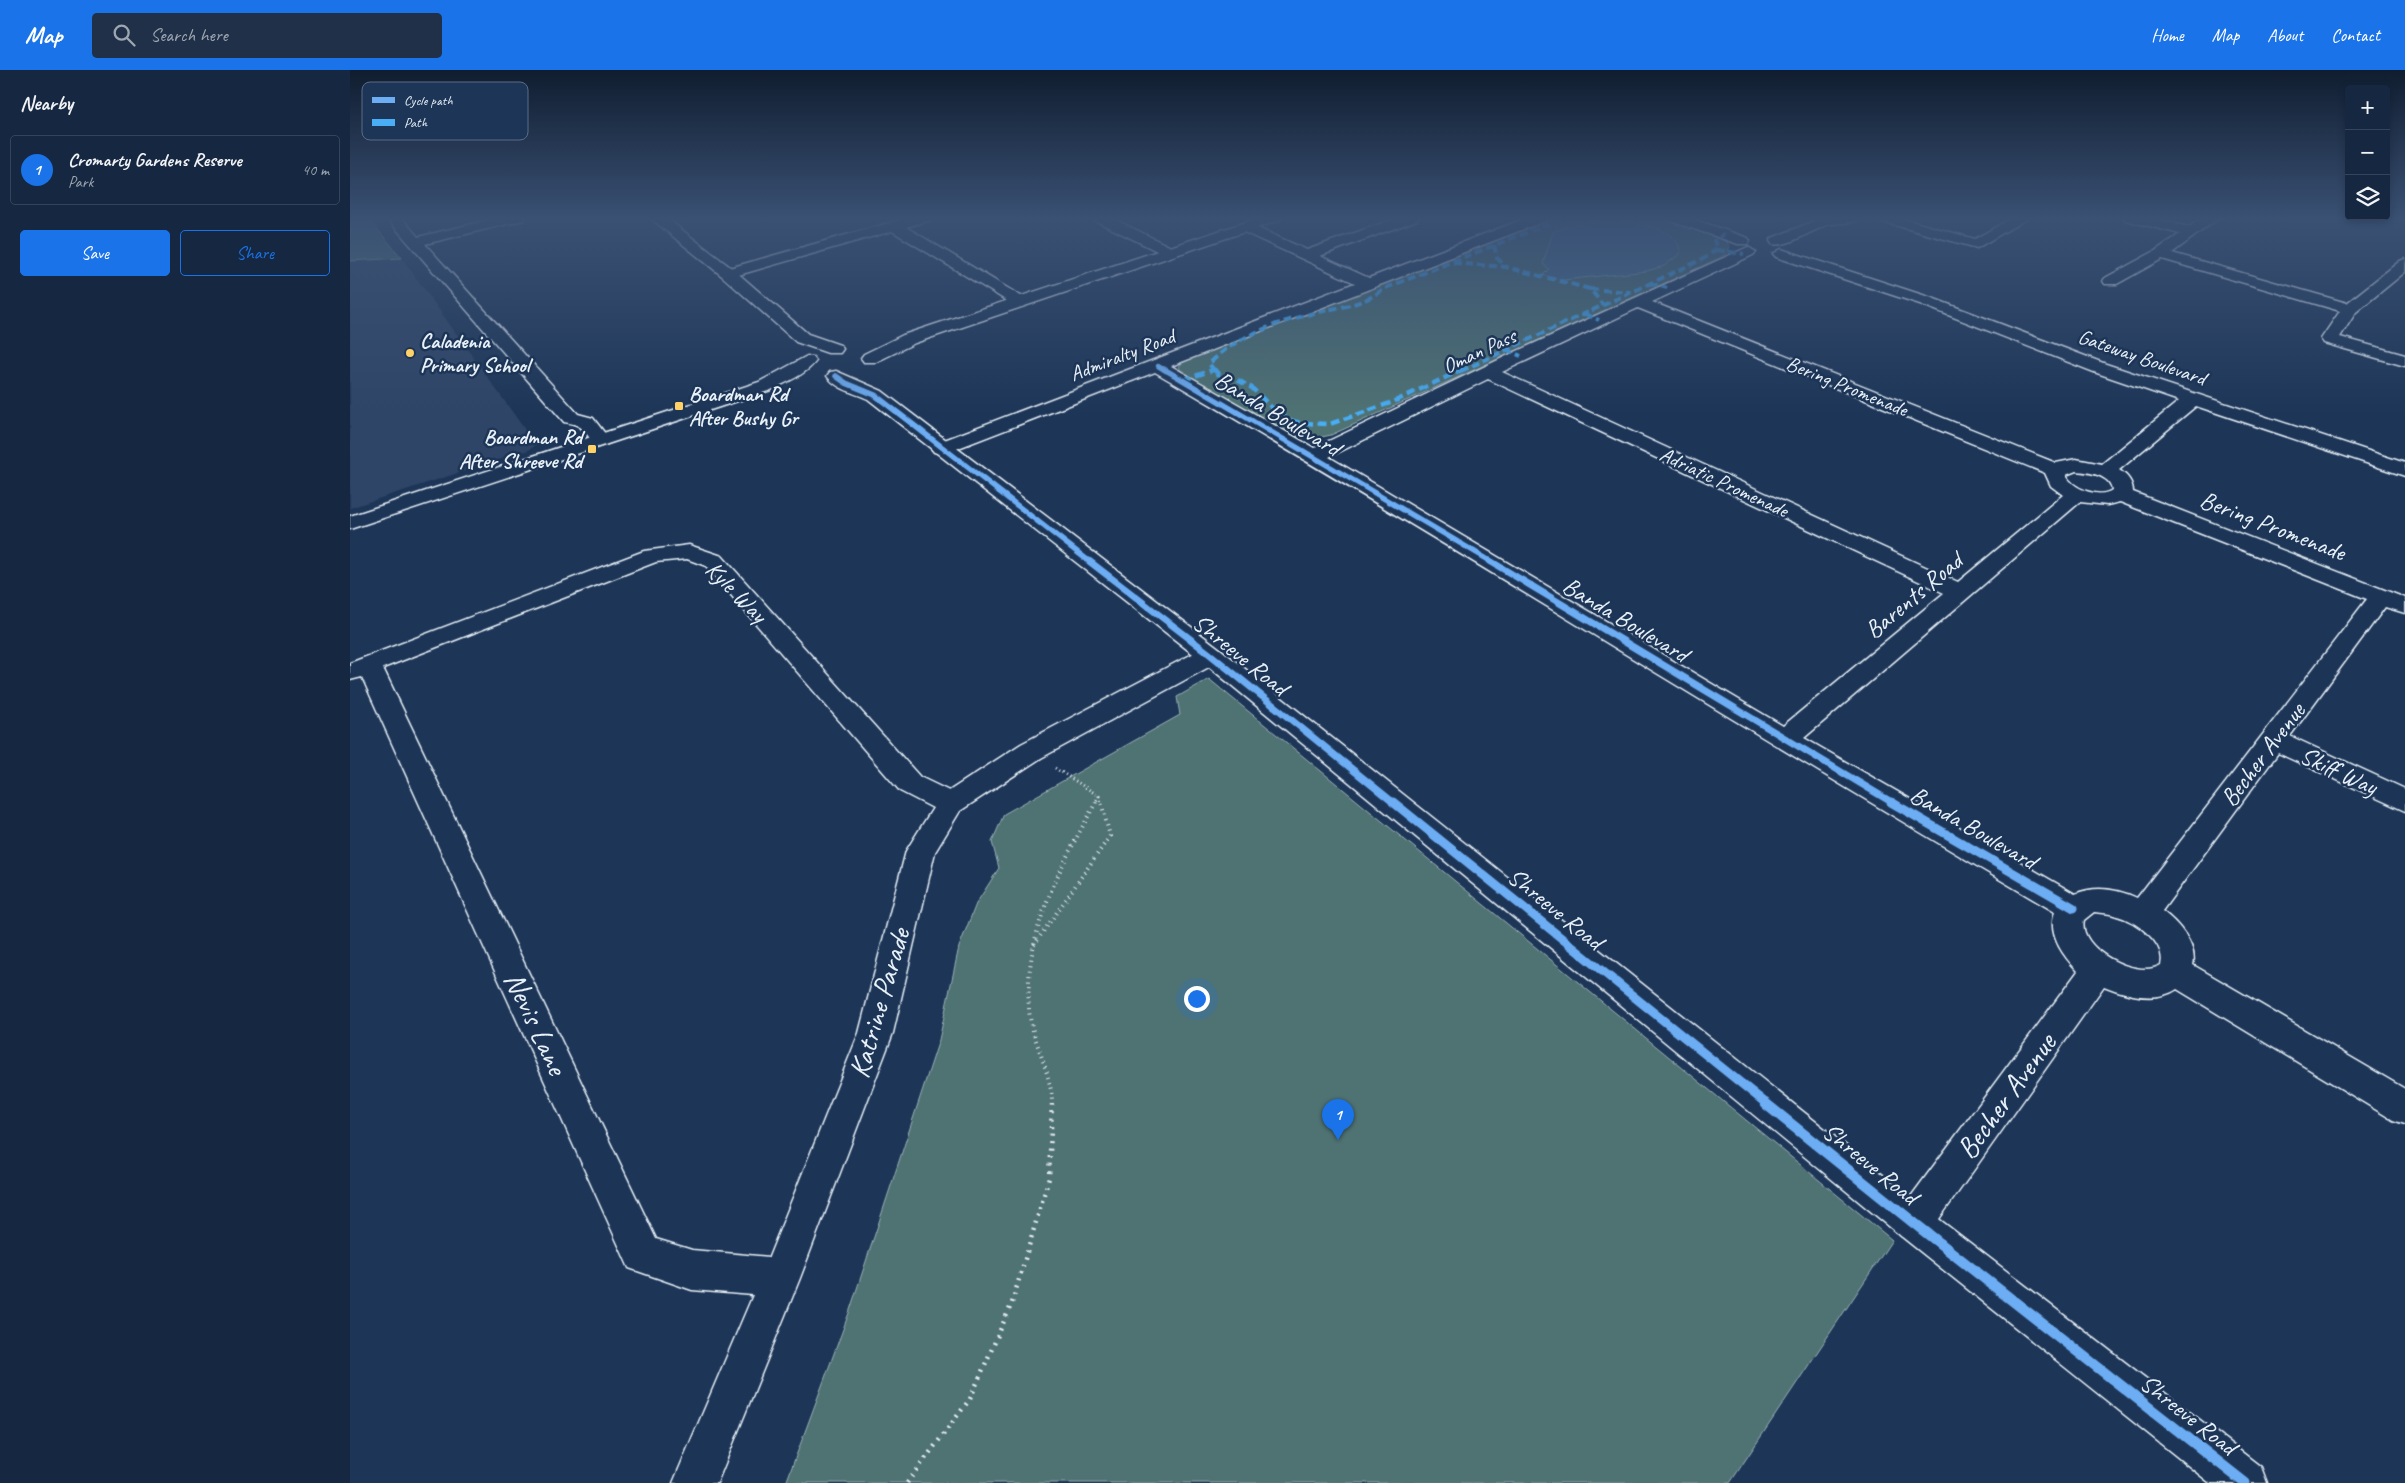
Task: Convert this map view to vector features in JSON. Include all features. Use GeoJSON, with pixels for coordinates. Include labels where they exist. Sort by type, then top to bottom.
{"type":"FeatureCollection","features":[{"type":"Feature","properties":{"kind":"street"},"geometry":{"type":"LineString","coordinates":[[451,283],[571,418],[586,422],[600,440]]}},
{"type":"Feature","properties":{"kind":"street"},"geometry":{"type":"LineString","coordinates":[[739,283],[802,338],[854,354]]}},
{"type":"Feature","properties":{"kind":"street"},"geometry":{"type":"LineString","coordinates":[[988,283],[1018,301]]}},
{"type":"Feature","properties":{"kind":"street"},"geometry":{"type":"LineString","coordinates":[[350,523],[765,386],[789,374],[810,359],[854,354],[909,339],[1072,283]]}},
{"type":"Feature","properties":{"kind":"street","name":"Oman Pass"},"geometry":{"type":"LineString","coordinates":[[1312,457],[1487,372],[1637,302],[1683,283]]}},
{"type":"Feature","properties":{"kind":"street","name":"Gateway Boulevard"},"geometry":{"type":"LineString","coordinates":[[1868,283],[1926,301],[2100,368],[2405,470]]}},
{"type":"Feature","properties":{"kind":"street"},"geometry":{"type":"LineString","coordinates":[[2260,283],[2350,309]]}},
{"type":"Feature","properties":{"kind":"street"},"geometry":{"type":"LineString","coordinates":[[2382,283],[2350,309],[2330,339],[2405,361]]}},
{"type":"Feature","properties":{"kind":"street","name":"Admiralty Road"},"geometry":{"type":"LineString","coordinates":[[941,448],[1370,284]]}},
{"type":"Feature","properties":{"kind":"street","name":"Bering Promenade"},"geometry":{"type":"LineString","coordinates":[[1637,302],[2057,471]]}},
{"type":"Feature","properties":{"kind":"street"},"geometry":{"type":"LineString","coordinates":[[802,338],[810,359]]}},
{"type":"Feature","properties":{"kind":"street"},"geometry":{"type":"LineString","coordinates":[[765,386],[830,376],[854,354]]}},
{"type":"Feature","properties":{"kind":"street","name":"Shreeve Road"},"geometry":{"type":"LineString","coordinates":[[854,354],[875,395]]}},
{"type":"Feature","properties":{"kind":"street","name":"Shreeve Road"},"geometry":{"type":"LineString","coordinates":[[810,359],[806,370],[816,375],[830,376],[875,395],[941,448],[1211,655],[1914,1223],[2245,1483]]}},
{"type":"Feature","properties":{"kind":"street","name":"Banda Boulevard"},"geometry":{"type":"LineString","coordinates":[[1158,366],[1473,550],[1785,739],[2074,908]]}},
{"type":"Feature","properties":{"kind":"street","name":"Adriatic Promenade"},"geometry":{"type":"LineString","coordinates":[[1487,372],[1961,592]]}},
{"type":"Feature","properties":{"kind":"street"},"geometry":{"type":"LineString","coordinates":[[2105,471],[2193,399]]}},
{"type":"Feature","properties":{"kind":"street"},"geometry":{"type":"LineString","coordinates":[[571,418],[567,427],[581,447]]}},
{"type":"Feature","properties":{"kind":"street"},"geometry":{"type":"LineString","coordinates":[[2076,465],[2105,471],[2122,483],[2124,488],[2121,495],[2115,498],[2097,499],[2077,494],[2058,482],[2055,474],[2057,471],[2076,465]]}},
{"type":"Feature","properties":{"kind":"street","name":"Barents Road"},"geometry":{"type":"LineString","coordinates":[[1785,739],[2077,494]]}},
{"type":"Feature","properties":{"kind":"street","name":"Bering Promenade"},"geometry":{"type":"LineString","coordinates":[[2121,495],[2393,601]]}},
{"type":"Feature","properties":{"kind":"street","name":"Kyle Way"},"geometry":{"type":"LineString","coordinates":[[359,668],[652,556],[689,552],[714,560],[910,784],[950,804]]}},
{"type":"Feature","properties":{"kind":"street","name":"Becher Avenue"},"geometry":{"type":"LineString","coordinates":[[2143,912],[2274,740],[2393,601]]}},
{"type":"Feature","properties":{"kind":"street","name":"Katrine Parade"},"geometry":{"type":"LineString","coordinates":[[695,1483],[780,1278],[876,1033],[921,851],[950,804],[1031,752],[1211,655]]}},
{"type":"Feature","properties":{"kind":"street","name":"Nevis Lane"},"geometry":{"type":"LineString","coordinates":[[359,668],[643,1254],[692,1270],[780,1278]]}},
{"type":"Feature","properties":{"kind":"street","name":"Skiff Way"},"geometry":{"type":"LineString","coordinates":[[2274,740],[2405,801]]}},
{"type":"Feature","properties":{"kind":"street"},"geometry":{"type":"LineString","coordinates":[[2104,900],[2130,906],[2143,912],[2171,937],[2179,955],[2176,970],[2168,978],[2158,982],[2144,983],[2129,981],[2099,968],[2076,948],[2069,936],[2068,916],[2074,908],[2081,903],[2104,900]]}},
{"type":"Feature","properties":{"kind":"street","name":"Becher Avenue"},"geometry":{"type":"LineString","coordinates":[[1914,1223],[2099,968]]}},
{"type":"Feature","properties":{"kind":"street"},"geometry":{"type":"LineString","coordinates":[[2176,970],[2405,1108]]}},
{"type":"Feature","properties":{"kind":"path"},"geometry":{"type":"LineString","coordinates":[[1031,752],[1099,796],[1110,836],[1032,947]]}},
{"type":"Feature","properties":{"kind":"path"},"geometry":{"type":"LineString","coordinates":[[908,1483],[970,1399],[1012,1303],[1049,1178],[1052,1100],[1029,1010],[1032,947],[1041,914],[1068,853],[1099,796]]}},
{"type":"Feature","properties":{"kind":"shaded area","name":"Caladenia Primary School"},"geometry":{"type":"Polygon","coordinates":[[[350,283],[420,283],[536,445],[529,450],[350,508],[350,283]]]}},
{"type":"Feature","properties":{"kind":"green space"},"geometry":{"type":"Polygon","coordinates":[[[1384,283],[1665,283],[1331,435],[1314,438],[1304,438],[1288,434],[1182,373],[1179,367],[1182,361],[1384,283]]]}},
{"type":"Feature","properties":{"kind":"green space"},"geometry":{"type":"Polygon","coordinates":[[[1209,679],[1892,1240],[1730,1483],[786,1483],[849,1313],[939,1040],[959,947],[976,904],[999,868],[992,842],[1004,814],[1180,715],[1177,697],[1209,679]]]}},
{"type":"Feature","properties":{"kind":"marked path"},"geometry":{"type":"LineString","coordinates":[[1398,283],[1383,289],[1361,303],[1307,315],[1276,325],[1230,347],[1209,364],[1218,374],[1236,379],[1252,388],[1275,411],[1289,420],[1301,423],[1330,424],[1393,402],[1651,283]]}},
{"type":"Feature","properties":{"kind":"marked path"},"geometry":{"type":"LineString","coordinates":[[1567,283],[1590,289],[1603,305]]}},
{"type":"Feature","properties":{"kind":"marked path"},"geometry":{"type":"LineString","coordinates":[[1650,283],[1667,288]]}},
{"type":"Feature","properties":{"kind":"marked path"},"geometry":{"type":"LineString","coordinates":[[1590,289],[1630,292]]}},
{"type":"Feature","properties":{"kind":"marked path"},"geometry":{"type":"LineString","coordinates":[[1585,314],[1599,320]]}},
{"type":"Feature","properties":{"kind":"marked path"},"geometry":{"type":"LineString","coordinates":[[1506,349],[1521,356]]}},
{"type":"Feature","properties":{"kind":"marked path"},"geometry":{"type":"LineString","coordinates":[[1183,380],[1213,370]]}},
{"type":"Feature","properties":{"kind":"cycle path"},"geometry":{"type":"LineString","coordinates":[[1158,366],[1388,500],[1844,774],[2074,908]]}},
{"type":"Feature","properties":{"kind":"cycle path"},"geometry":{"type":"LineString","coordinates":[[836,376],[846,383],[875,395],[941,448],[1211,655],[1914,1223],[2245,1483]]}},
{"type":"Feature","properties":{"kind":"place","name":"Caladenia Primary School"},"geometry":{"type":"Point","coordinates":[410,353]}},
{"type":"Feature","properties":{"kind":"place","name":"Boardman Rd After Bushy Gr"},"geometry":{"type":"Point","coordinates":[679,406]}},
{"type":"Feature","properties":{"kind":"place","name":"Boardman Rd After Shreeve Rd"},"geometry":{"type":"Point","coordinates":[592,449]}},
{"type":"Feature","properties":{"kind":"place","name":"Cromarty Gardens Reserve"},"geometry":{"type":"Point","coordinates":[1338,1140]}}]}
